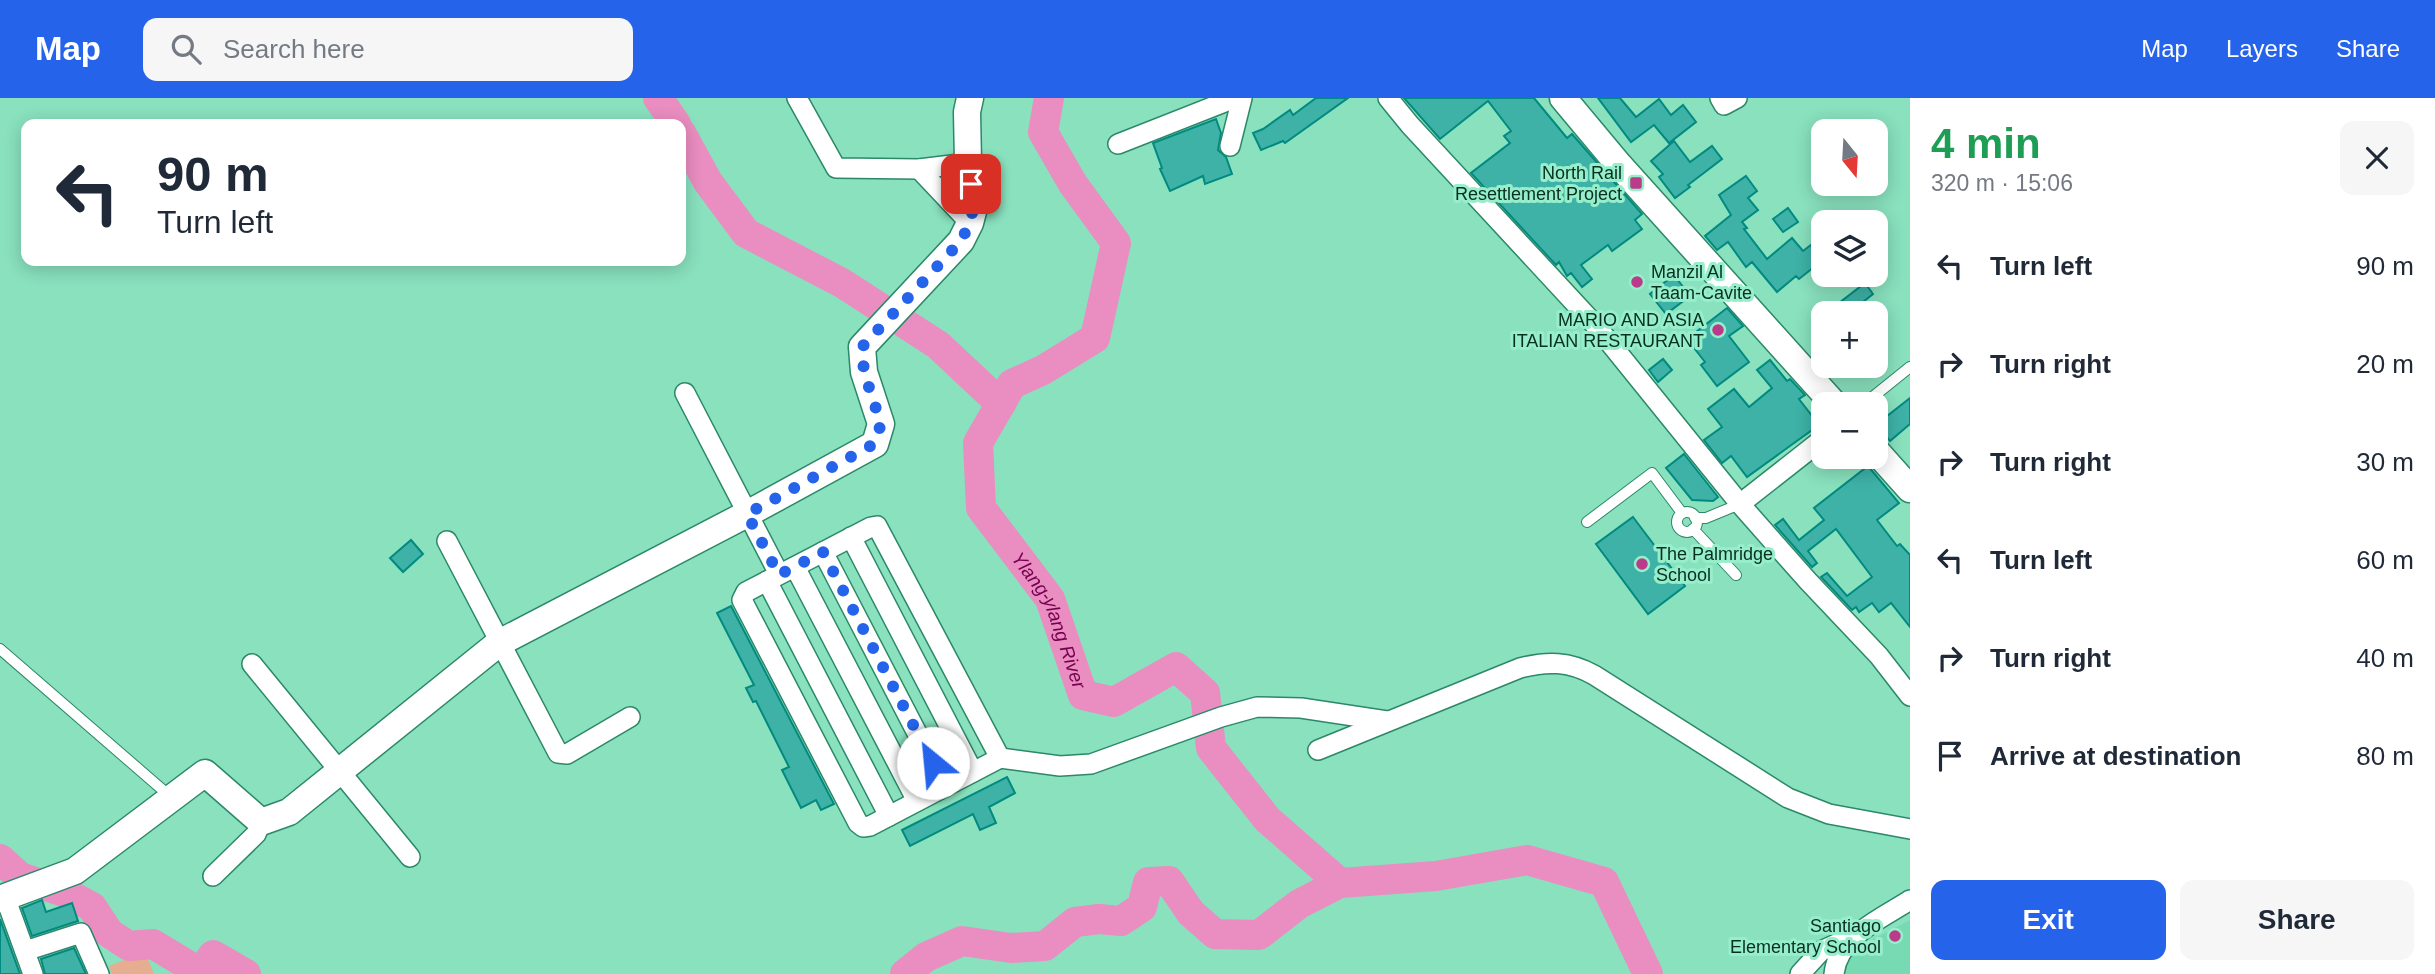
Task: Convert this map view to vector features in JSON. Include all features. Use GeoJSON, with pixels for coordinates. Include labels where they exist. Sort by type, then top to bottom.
{"type":"FeatureCollection","features":[{"type":"Feature","properties":{"kind":"street"},"geometry":{"type":"LineString","coordinates":[[797,98],[836,168],[919,169],[968,163]]}},
{"type":"Feature","properties":{"kind":"street"},"geometry":{"type":"LineString","coordinates":[[214,876],[256,834],[261,822],[289,812],[499,643],[747,514],[874,444],[881,424],[864,372],[862,347],[961,241],[970,223],[975,204],[968,163],[967,112],[970,98]]}},
{"type":"Feature","properties":{"kind":"street"},"geometry":{"type":"LineString","coordinates":[[1118,144],[1235,98]]}},
{"type":"Feature","properties":{"kind":"street"},"geometry":{"type":"LineString","coordinates":[[1230,146],[1242,98]]}},
{"type":"Feature","properties":{"kind":"street"},"geometry":{"type":"LineString","coordinates":[[1388,98],[1597,327],[1740,504],[1879,656],[1910,696]]}},
{"type":"Feature","properties":{"kind":"street"},"geometry":{"type":"LineString","coordinates":[[1563,98],[1823,392]]}},
{"type":"Feature","properties":{"kind":"street"},"geometry":{"type":"LineString","coordinates":[[1720,98],[1724,105],[1737,98]]}},
{"type":"Feature","properties":{"kind":"street"},"geometry":{"type":"LineString","coordinates":[[919,169],[970,223]]}},
{"type":"Feature","properties":{"kind":"street"},"geometry":{"type":"LineString","coordinates":[[685,393],[780,574],[917,801]]}},
{"type":"Feature","properties":{"kind":"street"},"geometry":{"type":"LineString","coordinates":[[1740,504],[1811,448]]}},
{"type":"Feature","properties":{"kind":"street"},"geometry":{"type":"LineString","coordinates":[[1888,462],[1907,480]]}},
{"type":"Feature","properties":{"kind":"street"},"geometry":{"type":"LineString","coordinates":[[1000,758],[879,528],[874,526],[851,537],[744,594],[743,603],[858,822],[867,827],[1000,758],[1060,766],[1091,764],[1256,707],[1286,706],[1389,721]]}},
{"type":"Feature","properties":{"kind":"street"},"geometry":{"type":"LineString","coordinates":[[851,537],[973,772]]}},
{"type":"Feature","properties":{"kind":"street"},"geometry":{"type":"LineString","coordinates":[[447,541],[558,753],[567,754],[630,717]]}},
{"type":"Feature","properties":{"kind":"street"},"geometry":{"type":"LineString","coordinates":[[823,552],[945,787]]}},
{"type":"Feature","properties":{"kind":"street"},"geometry":{"type":"LineString","coordinates":[[780,574],[889,816]]}},
{"type":"Feature","properties":{"kind":"street"},"geometry":{"type":"LineString","coordinates":[[1318,750],[1520,668],[1539,663],[1571,665],[1594,675],[1788,798],[1829,814],[1910,829]]}},
{"type":"Feature","properties":{"kind":"street"},"geometry":{"type":"LineString","coordinates":[[252,664],[410,857]]}},
{"type":"Feature","properties":{"kind":"street"},"geometry":{"type":"LineString","coordinates":[[33,974],[10,895],[75,871],[205,773],[261,822]]}},
{"type":"Feature","properties":{"kind":"street"},"geometry":{"type":"LineString","coordinates":[[1800,974],[1821,951],[1856,935],[1910,900]]}},
{"type":"Feature","properties":{"kind":"street"},"geometry":{"type":"LineString","coordinates":[[25,951],[81,933],[99,974]]}},
{"type":"Feature","properties":{"kind":"street"},"geometry":{"type":"LineString","coordinates":[[1835,974],[1840,953],[1856,935]]}},
{"type":"Feature","properties":{"kind":"lane"},"geometry":{"type":"LineString","coordinates":[[1879,392],[1910,367]]}},
{"type":"Feature","properties":{"kind":"lane"},"geometry":{"type":"LineString","coordinates":[[1587,522],[1652,473],[1682,513]]}},
{"type":"Feature","properties":{"kind":"lane"},"geometry":{"type":"LineString","coordinates":[[1695,518],[1706,518],[1740,504]]}},
{"type":"Feature","properties":{"kind":"lane"},"geometry":{"type":"LineString","coordinates":[[1688,512],[1695,518],[1693,529],[1687,532],[1678,527],[1678,518],[1682,513],[1688,512]]}},
{"type":"Feature","properties":{"kind":"lane"},"geometry":{"type":"LineString","coordinates":[[1693,529],[1736,575]]}},
{"type":"Feature","properties":{"kind":"lane"},"geometry":{"type":"LineString","coordinates":[[0,649],[173,799]]}},
{"type":"Feature","properties":{"kind":"shaded area","name":"Santiago Elementary School"},"geometry":{"type":"Polygon","coordinates":[[[1910,920],[1910,974],[1842,974],[1851,951],[1910,920]]]}},
{"type":"Feature","properties":{"kind":"shaded area"},"geometry":{"type":"Polygon","coordinates":[[[145,952],[154,974],[112,974],[109,966],[145,952]]]}},
{"type":"Feature","properties":{"kind":"building"},"geometry":{"type":"Polygon","coordinates":[[[1316,98],[1348,98],[1285,143],[1283,141],[1261,150],[1253,133],[1290,110],[1293,115],[1316,98]]]}},
{"type":"Feature","properties":{"kind":"building"},"geometry":{"type":"Polygon","coordinates":[[[1404,98],[1534,98],[1567,138],[1572,134],[1642,214],[1635,220],[1642,229],[1612,251],[1608,245],[1581,265],[1592,279],[1582,287],[1571,273],[1567,276],[1559,262],[1556,265],[1471,173],[1510,143],[1504,136],[1511,131],[1488,101],[1440,139],[1404,98]]]}},
{"type":"Feature","properties":{"kind":"building"},"geometry":{"type":"Polygon","coordinates":[[[1598,98],[1620,98],[1636,117],[1659,99],[1671,115],[1683,105],[1696,122],[1669,143],[1654,125],[1631,142],[1598,98]]]}},
{"type":"Feature","properties":{"kind":"building"},"geometry":{"type":"Polygon","coordinates":[[[1216,119],[1221,133],[1218,150],[1226,157],[1232,174],[1205,184],[1203,176],[1170,191],[1153,143],[1216,119]]]}},
{"type":"Feature","properties":{"kind":"building"},"geometry":{"type":"Polygon","coordinates":[[[1674,141],[1690,162],[1712,146],[1722,159],[1675,198],[1659,177],[1663,174],[1651,161],[1674,141]]]}},
{"type":"Feature","properties":{"kind":"building"},"geometry":{"type":"Polygon","coordinates":[[[1746,176],[1757,191],[1748,198],[1758,210],[1742,222],[1747,228],[1744,229],[1767,259],[1792,238],[1803,251],[1811,245],[1811,269],[1799,279],[1796,276],[1777,292],[1752,262],[1746,267],[1728,242],[1717,250],[1705,236],[1731,215],[1719,195],[1746,176]]]}},
{"type":"Feature","properties":{"kind":"building"},"geometry":{"type":"Polygon","coordinates":[[[1788,208],[1798,222],[1783,232],[1773,219],[1788,208]]]}},
{"type":"Feature","properties":{"kind":"building"},"geometry":{"type":"Polygon","coordinates":[[[1674,275],[1690,296],[1666,314],[1650,294],[1674,275]]]}},
{"type":"Feature","properties":{"kind":"building"},"geometry":{"type":"Polygon","coordinates":[[[1860,287],[1868,287],[1873,294],[1864,301],[1842,301],[1860,287]]]}},
{"type":"Feature","properties":{"kind":"building"},"geometry":{"type":"Polygon","coordinates":[[[1727,308],[1743,326],[1729,336],[1749,362],[1717,386],[1701,365],[1705,362],[1687,339],[1727,308]]]}},
{"type":"Feature","properties":{"kind":"building"},"geometry":{"type":"Polygon","coordinates":[[[1663,359],[1672,370],[1658,382],[1649,370],[1663,359]]]}},
{"type":"Feature","properties":{"kind":"building"},"geometry":{"type":"Polygon","coordinates":[[[1770,360],[1787,381],[1790,379],[1805,395],[1799,399],[1811,415],[1811,431],[1747,477],[1731,456],[1722,463],[1704,440],[1722,427],[1708,409],[1734,389],[1749,407],[1772,388],[1757,370],[1770,360]]]}},
{"type":"Feature","properties":{"kind":"building"},"geometry":{"type":"Polygon","coordinates":[[[1910,398],[1910,424],[1890,441],[1888,415],[1910,398]]]}},
{"type":"Feature","properties":{"kind":"building"},"geometry":{"type":"Polygon","coordinates":[[[1684,454],[1718,497],[1713,501],[1692,500],[1666,468],[1684,454]]]}},
{"type":"Feature","properties":{"kind":"building"},"geometry":{"type":"Polygon","coordinates":[[[1864,469],[1871,469],[1899,503],[1877,520],[1897,546],[1900,544],[1910,555],[1910,627],[1891,603],[1879,612],[1872,603],[1859,612],[1856,607],[1852,610],[1821,577],[1827,573],[1847,596],[1872,577],[1836,529],[1808,551],[1817,563],[1812,567],[1775,525],[1783,519],[1799,540],[1824,520],[1814,508],[1864,469]]]}},
{"type":"Feature","properties":{"kind":"building"},"geometry":{"type":"Polygon","coordinates":[[[1633,517],[1685,586],[1648,614],[1596,544],[1633,517]]]}},
{"type":"Feature","properties":{"kind":"building"},"geometry":{"type":"Polygon","coordinates":[[[411,540],[423,554],[403,572],[390,558],[411,540]]]}},
{"type":"Feature","properties":{"kind":"building"},"geometry":{"type":"Polygon","coordinates":[[[731,606],[834,804],[821,810],[816,800],[801,808],[782,770],[789,767],[756,701],[753,702],[746,688],[754,685],[717,613],[731,606]]]}},
{"type":"Feature","properties":{"kind":"building"},"geometry":{"type":"Polygon","coordinates":[[[1007,777],[1015,793],[989,807],[996,823],[980,830],[973,814],[910,846],[902,830],[1007,777]]]}},
{"type":"Feature","properties":{"kind":"building"},"geometry":{"type":"Polygon","coordinates":[[[42,900],[46,912],[72,903],[78,921],[32,936],[22,908],[42,900]]]}},
{"type":"Feature","properties":{"kind":"building"},"geometry":{"type":"Polygon","coordinates":[[[0,919],[20,974],[0,974],[0,919]]]}},
{"type":"Feature","properties":{"kind":"building"},"geometry":{"type":"Polygon","coordinates":[[[74,948],[86,974],[45,974],[41,959],[74,948]]]}},
{"type":"Feature","properties":{"kind":"waterway"},"geometry":{"type":"LineString","coordinates":[[658,98],[673,119]]}},
{"type":"Feature","properties":{"kind":"waterway","name":"Ylang-ylang River"},"geometry":{"type":"LineString","coordinates":[[1049,98],[1043,132],[1073,184],[1116,243],[1095,338],[1043,370],[1012,384],[978,443],[981,508],[1050,599],[1083,695],[1114,702],[1176,667],[1205,693],[1211,748],[1267,819],[1340,883],[1436,876],[1527,860],[1604,882],[1648,974]]}},
{"type":"Feature","properties":{"kind":"waterway"},"geometry":{"type":"LineString","coordinates":[[686,142],[708,182],[746,233],[842,283],[938,345],[1001,404]]}},
{"type":"Feature","properties":{"kind":"waterway"},"geometry":{"type":"LineString","coordinates":[[0,859],[20,877],[64,892],[92,907],[109,933],[129,946],[153,944],[201,973],[213,955],[246,974]]}},
{"type":"Feature","properties":{"kind":"waterway"},"geometry":{"type":"LineString","coordinates":[[905,974],[926,957],[962,941],[1011,948],[1045,946],[1075,922],[1099,919],[1121,921],[1142,907],[1148,882],[1169,881],[1191,913],[1215,934],[1259,935],[1299,904],[1340,883]]}},
{"type":"Feature","properties":{"kind":"place","name":"North Rail Resettlement Project"},"geometry":{"type":"Point","coordinates":[1636,183]}},
{"type":"Feature","properties":{"kind":"place","name":"Manzil Al Taam-Cavite"},"geometry":{"type":"Point","coordinates":[1637,282]}},
{"type":"Feature","properties":{"kind":"place","name":"MARIO AND ASIA ITALIAN RESTAURANT"},"geometry":{"type":"Point","coordinates":[1718,330]}},
{"type":"Feature","properties":{"kind":"place","name":"The Palmridge School"},"geometry":{"type":"Point","coordinates":[1642,564]}},
{"type":"Feature","properties":{"kind":"place","name":"Santiago Elementary School"},"geometry":{"type":"Point","coordinates":[1895,936]}},
{"type":"Feature","properties":{"kind":"route"},"geometry":{"type":"LineString","coordinates":[[933,763],[823,552],[779,575],[747,514],[874,444],[881,424],[864,372],[862,347],[961,241],[975,204],[971,184]]}}]}
